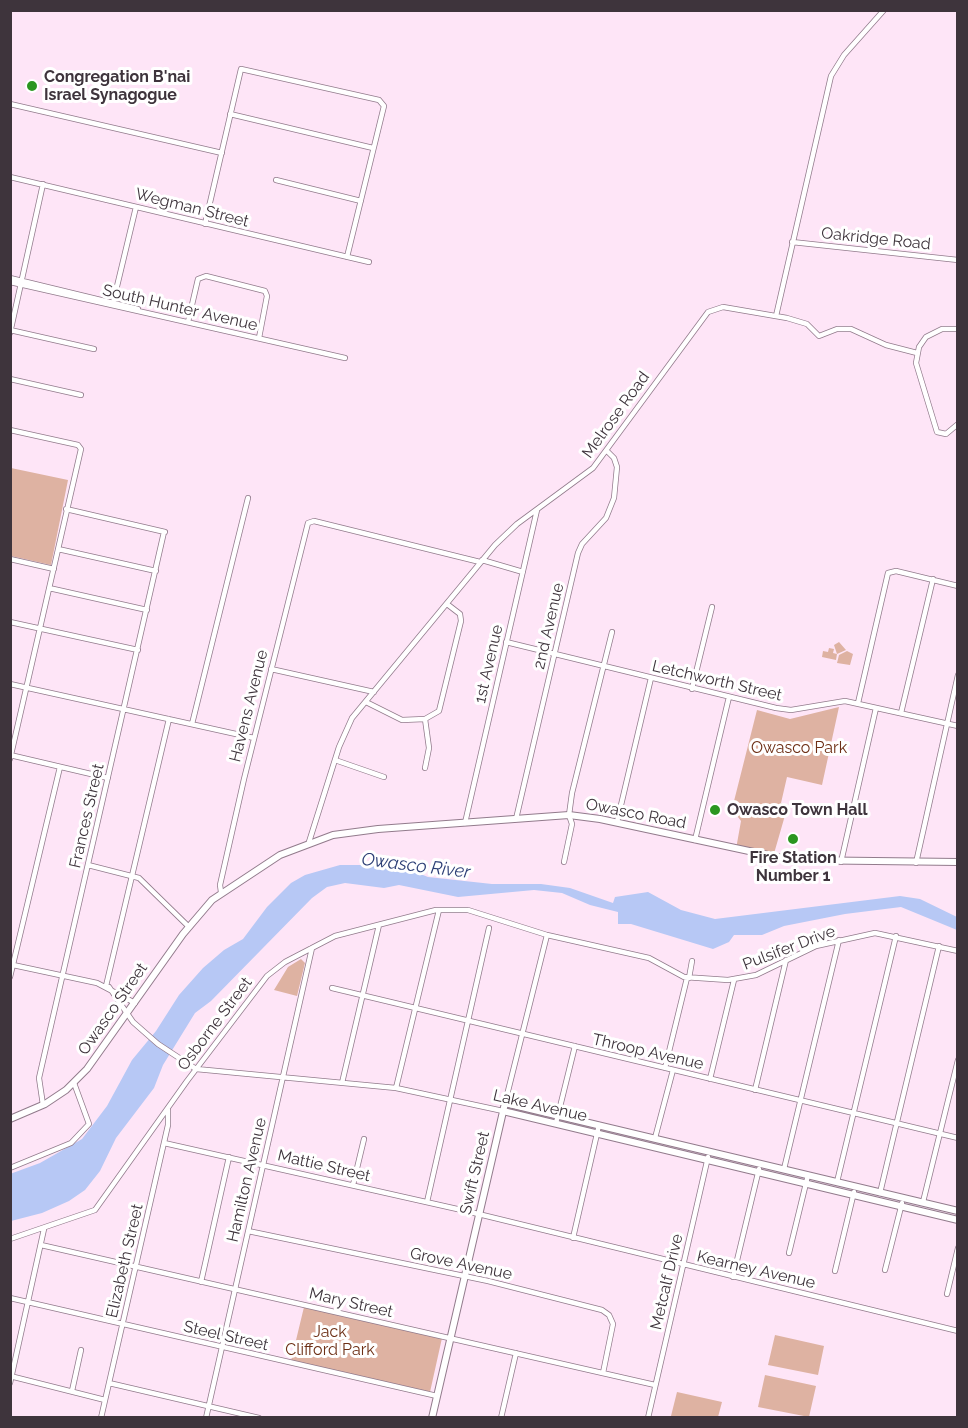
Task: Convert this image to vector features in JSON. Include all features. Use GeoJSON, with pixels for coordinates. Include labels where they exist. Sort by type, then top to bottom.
{"type":"FeatureCollection","features":[{"type":"Feature","properties":{"kind":"main road","name":"Owasco Road"},"geometry":{"type":"LineString","coordinates":[[221,893],[267,862],[309,842],[358,831],[569,815],[617,822],[782,859],[841,862],[957,862]]}},
{"type":"Feature","properties":{"kind":"main road","name":"Owasco Street"},"geometry":{"type":"LineString","coordinates":[[10,1119],[43,1106],[74,1083],[100,1053],[188,926],[221,893]]}},
{"type":"Feature","properties":{"kind":"main road","name":"Lake Avenue"},"geometry":{"type":"LineString","coordinates":[[504,1107],[600,1125],[957,1211]]}},
{"type":"Feature","properties":{"kind":"main road","name":"Lake Avenue"},"geometry":{"type":"LineString","coordinates":[[504,1107],[556,1124],[957,1220]]}},
{"type":"Feature","properties":{"kind":"main road","name":"Swift Street"},"geometry":{"type":"LineString","coordinates":[[432,1418],[504,1107]]}},
{"type":"Feature","properties":{"kind":"street"},"geometry":{"type":"LineString","coordinates":[[776,316],[831,76],[844,55],[884,10]]}},
{"type":"Feature","properties":{"kind":"street"},"geometry":{"type":"LineString","coordinates":[[205,224],[241,69],[383,102],[347,257]]}},
{"type":"Feature","properties":{"kind":"street"},"geometry":{"type":"LineString","coordinates":[[10,104],[222,153]]}},
{"type":"Feature","properties":{"kind":"street"},"geometry":{"type":"LineString","coordinates":[[230,114],[373,148]]}},
{"type":"Feature","properties":{"kind":"street","name":"Wegman Street"},"geometry":{"type":"LineString","coordinates":[[10,177],[369,262]]}},
{"type":"Feature","properties":{"kind":"street"},"geometry":{"type":"LineString","coordinates":[[276,180],[361,201]]}},
{"type":"Feature","properties":{"kind":"street"},"geometry":{"type":"LineString","coordinates":[[43,184],[11,331],[94,349]]}},
{"type":"Feature","properties":{"kind":"street"},"geometry":{"type":"LineString","coordinates":[[113,303],[136,207]]}},
{"type":"Feature","properties":{"kind":"street","name":"Oakridge Road"},"geometry":{"type":"LineString","coordinates":[[792,242],[957,260]]}},
{"type":"Feature","properties":{"kind":"street"},"geometry":{"type":"LineString","coordinates":[[188,322],[198,279],[206,276],[265,291],[267,296],[259,338]]}},
{"type":"Feature","properties":{"kind":"street","name":"South Hunter Avenue"},"geometry":{"type":"LineString","coordinates":[[10,280],[345,358]]}},
{"type":"Feature","properties":{"kind":"street","name":"Melrose Road"},"geometry":{"type":"LineString","coordinates":[[309,842],[346,730],[366,702],[481,561],[509,531],[585,476],[607,451],[708,312],[723,307],[776,316],[807,324],[819,336],[837,329],[852,329],[886,345],[917,353]]}},
{"type":"Feature","properties":{"kind":"street"},"geometry":{"type":"LineString","coordinates":[[957,329],[935,331],[921,343],[917,353],[917,369],[929,411],[940,434],[946,434],[957,424]]}},
{"type":"Feature","properties":{"kind":"street"},"geometry":{"type":"LineString","coordinates":[[10,379],[81,395]]}},
{"type":"Feature","properties":{"kind":"street"},"geometry":{"type":"LineString","coordinates":[[10,430],[78,445],[81,449],[11,756],[108,778]]}},
{"type":"Feature","properties":{"kind":"street","name":"2nd Avenue"},"geometry":{"type":"LineString","coordinates":[[516,819],[579,549],[602,523],[612,504],[617,467],[614,458],[607,451]]}},
{"type":"Feature","properties":{"kind":"street"},"geometry":{"type":"LineString","coordinates":[[192,724],[248,498]]}},
{"type":"Feature","properties":{"kind":"street","name":"Frances Street"},"geometry":{"type":"LineString","coordinates":[[43,1106],[39,1078],[166,532],[66,509]]}},
{"type":"Feature","properties":{"kind":"street","name":"1st Avenue"},"geometry":{"type":"LineString","coordinates":[[465,823],[537,510]]}},
{"type":"Feature","properties":{"kind":"street","name":"Havens Avenue"},"geometry":{"type":"LineString","coordinates":[[221,893],[220,885],[254,738],[307,526],[314,521],[481,561]]}},
{"type":"Feature","properties":{"kind":"street"},"geometry":{"type":"LineString","coordinates":[[58,549],[156,571]]}},
{"type":"Feature","properties":{"kind":"street"},"geometry":{"type":"LineString","coordinates":[[10,559],[54,568]]}},
{"type":"Feature","properties":{"kind":"street"},"geometry":{"type":"LineString","coordinates":[[481,561],[523,572]]}},
{"type":"Feature","properties":{"kind":"street"},"geometry":{"type":"LineString","coordinates":[[858,703],[887,575],[896,571],[957,586]]}},
{"type":"Feature","properties":{"kind":"street"},"geometry":{"type":"LineString","coordinates":[[901,713],[933,579]]}},
{"type":"Feature","properties":{"kind":"street"},"geometry":{"type":"LineString","coordinates":[[49,588],[147,610]]}},
{"type":"Feature","properties":{"kind":"street"},"geometry":{"type":"LineString","coordinates":[[366,702],[398,719],[425,719],[434,715],[442,705],[461,625],[460,616],[447,604]]}},
{"type":"Feature","properties":{"kind":"street"},"geometry":{"type":"LineString","coordinates":[[692,689],[712,607]]}},
{"type":"Feature","properties":{"kind":"street"},"geometry":{"type":"LineString","coordinates":[[10,622],[138,650]]}},
{"type":"Feature","properties":{"kind":"street"},"geometry":{"type":"LineString","coordinates":[[564,862],[572,820],[569,815],[612,632]]}},
{"type":"Feature","properties":{"kind":"street","name":"Letchworth Street"},"geometry":{"type":"LineString","coordinates":[[506,642],[784,710],[834,701],[858,703],[957,726]]}},
{"type":"Feature","properties":{"kind":"street"},"geometry":{"type":"LineString","coordinates":[[271,669],[374,692]]}},
{"type":"Feature","properties":{"kind":"street"},"geometry":{"type":"LineString","coordinates":[[916,863],[957,675]]}},
{"type":"Feature","properties":{"kind":"street"},"geometry":{"type":"LineString","coordinates":[[617,822],[651,678]]}},
{"type":"Feature","properties":{"kind":"street"},"geometry":{"type":"LineString","coordinates":[[10,684],[254,738]]}},
{"type":"Feature","properties":{"kind":"street"},"geometry":{"type":"LineString","coordinates":[[695,840],[729,697]]}},
{"type":"Feature","properties":{"kind":"street"},"geometry":{"type":"LineString","coordinates":[[841,862],[876,708]]}},
{"type":"Feature","properties":{"kind":"street"},"geometry":{"type":"LineString","coordinates":[[107,987],[169,719]]}},
{"type":"Feature","properties":{"kind":"street"},"geometry":{"type":"LineString","coordinates":[[425,719],[429,740],[425,768]]}},
{"type":"Feature","properties":{"kind":"street"},"geometry":{"type":"LineString","coordinates":[[335,760],[384,777]]}},
{"type":"Feature","properties":{"kind":"street"},"geometry":{"type":"LineString","coordinates":[[10,977],[60,767]]}},
{"type":"Feature","properties":{"kind":"street"},"geometry":{"type":"LineString","coordinates":[[88,865],[139,878],[188,926]]}},
{"type":"Feature","properties":{"kind":"street"},"geometry":{"type":"LineString","coordinates":[[396,1088],[439,910]]}},
{"type":"Feature","properties":{"kind":"street","name":"Osborne Street"},"geometry":{"type":"LineString","coordinates":[[10,1239],[95,1210],[196,1069],[267,976],[335,936],[439,910],[468,910],[492,917]]}},
{"type":"Feature","properties":{"kind":"street","name":"Pulsifer Drive"},"geometry":{"type":"LineString","coordinates":[[492,917],[547,935],[649,958],[688,978],[734,980],[756,975],[786,960],[838,940],[875,933],[957,951]]}},
{"type":"Feature","properties":{"kind":"street"},"geometry":{"type":"LineString","coordinates":[[342,1083],[379,925]]}},
{"type":"Feature","properties":{"kind":"street"},"geometry":{"type":"LineString","coordinates":[[426,1202],[489,928]]}},
{"type":"Feature","properties":{"kind":"street","name":"Swift Street"},"geometry":{"type":"LineString","coordinates":[[504,1107],[547,935]]}},
{"type":"Feature","properties":{"kind":"street"},"geometry":{"type":"LineString","coordinates":[[837,1182],[896,936]]}},
{"type":"Feature","properties":{"kind":"street"},"geometry":{"type":"LineString","coordinates":[[784,1169],[838,940]]}},
{"type":"Feature","properties":{"kind":"street"},"geometry":{"type":"LineString","coordinates":[[880,1192],[939,946]]}},
{"type":"Feature","properties":{"kind":"street","name":"Hamilton Avenue"},"geometry":{"type":"LineString","coordinates":[[206,1418],[312,948]]}},
{"type":"Feature","properties":{"kind":"street"},"geometry":{"type":"LineString","coordinates":[[755,1090],[786,960]]}},
{"type":"Feature","properties":{"kind":"street"},"geometry":{"type":"LineString","coordinates":[[665,1068],[692,961]]}},
{"type":"Feature","properties":{"kind":"street"},"geometry":{"type":"LineString","coordinates":[[13,965],[107,987],[135,1003]]}},
{"type":"Feature","properties":{"kind":"street"},"geometry":{"type":"LineString","coordinates":[[710,1079],[734,980]]}},
{"type":"Feature","properties":{"kind":"street","name":"Lake Avenue"},"geometry":{"type":"LineString","coordinates":[[107,987],[126,1016],[143,1032],[196,1069],[396,1088],[504,1107]]}},
{"type":"Feature","properties":{"kind":"street","name":"Throop Avenue"},"geometry":{"type":"LineString","coordinates":[[332,988],[957,1138]]}},
{"type":"Feature","properties":{"kind":"street"},"geometry":{"type":"LineString","coordinates":[[556,1124],[575,1046]]}},
{"type":"Feature","properties":{"kind":"street"},"geometry":{"type":"LineString","coordinates":[[923,1202],[957,1060]]}},
{"type":"Feature","properties":{"kind":"street"},"geometry":{"type":"LineString","coordinates":[[655,1138],[673,1070]]}},
{"type":"Feature","properties":{"kind":"street"},"geometry":{"type":"LineString","coordinates":[[10,1168],[69,1144],[85,1128],[89,1121],[74,1083]]}},
{"type":"Feature","properties":{"kind":"street","name":"Elizabeth Street"},"geometry":{"type":"LineString","coordinates":[[101,1418],[164,1143],[168,1109]]}},
{"type":"Feature","properties":{"kind":"street"},"geometry":{"type":"LineString","coordinates":[[573,1238],[600,1125]]}},
{"type":"Feature","properties":{"kind":"street"},"geometry":{"type":"LineString","coordinates":[[353,1185],[364,1139]]}},
{"type":"Feature","properties":{"kind":"street","name":"Mattie Street"},"geometry":{"type":"LineString","coordinates":[[164,1143],[479,1215]]}},
{"type":"Feature","properties":{"kind":"street","name":"Metcalf Drive"},"geometry":{"type":"LineString","coordinates":[[648,1418],[709,1151]]}},
{"type":"Feature","properties":{"kind":"street"},"geometry":{"type":"LineString","coordinates":[[201,1282],[230,1157]]}},
{"type":"Feature","properties":{"kind":"street"},"geometry":{"type":"LineString","coordinates":[[733,1277],[760,1164]]}},
{"type":"Feature","properties":{"kind":"street"},"geometry":{"type":"LineString","coordinates":[[789,1253],[808,1175]]}},
{"type":"Feature","properties":{"kind":"street"},"geometry":{"type":"LineString","coordinates":[[835,1271],[856,1186]]}},
{"type":"Feature","properties":{"kind":"street"},"geometry":{"type":"LineString","coordinates":[[885,1270],[903,1198]]}},
{"type":"Feature","properties":{"kind":"street","name":"Kearney Avenue"},"geometry":{"type":"LineString","coordinates":[[479,1215],[957,1330]]}},
{"type":"Feature","properties":{"kind":"street"},"geometry":{"type":"LineString","coordinates":[[10,1383],[44,1229]]}},
{"type":"Feature","properties":{"kind":"street","name":"Grove Avenue"},"geometry":{"type":"LineString","coordinates":[[248,1231],[464,1277],[606,1312],[613,1324],[603,1373]]}},
{"type":"Feature","properties":{"kind":"street","name":"Mary Street"},"geometry":{"type":"LineString","coordinates":[[42,1245],[655,1385]]}},
{"type":"Feature","properties":{"kind":"street"},"geometry":{"type":"LineString","coordinates":[[947,1294],[957,1248]]}},
{"type":"Feature","properties":{"kind":"street","name":"Steel Street"},"geometry":{"type":"LineString","coordinates":[[10,1298],[437,1396]]}},
{"type":"Feature","properties":{"kind":"street"},"geometry":{"type":"LineString","coordinates":[[72,1392],[81,1350]]}},
{"type":"Feature","properties":{"kind":"street"},"geometry":{"type":"LineString","coordinates":[[501,1418],[516,1353]]}},
{"type":"Feature","properties":{"kind":"street"},"geometry":{"type":"LineString","coordinates":[[11,1376],[105,1401]]}},
{"type":"Feature","properties":{"kind":"street"},"geometry":{"type":"LineString","coordinates":[[109,1383],[259,1418]]}},
{"type":"Feature","properties":{"kind":"green space"},"geometry":{"type":"Polygon","coordinates":[[[11,468],[68,480],[51,565],[11,556],[11,468]]]}},
{"type":"Feature","properties":{"kind":"green space"},"geometry":{"type":"Polygon","coordinates":[[[839,642],[846,650],[837,654],[834,645],[839,642]]]}},
{"type":"Feature","properties":{"kind":"green space"},"geometry":{"type":"Polygon","coordinates":[[[829,648],[834,649],[833,653],[837,654],[836,660],[822,657],[823,651],[828,652],[829,648]]]}},
{"type":"Feature","properties":{"kind":"green space"},"geometry":{"type":"Polygon","coordinates":[[[847,651],[853,654],[850,665],[837,663],[839,655],[847,651]]]}},
{"type":"Feature","properties":{"kind":"green space","name":"Owasco Park"},"geometry":{"type":"Polygon","coordinates":[[[839,707],[822,785],[787,777],[781,803],[788,805],[773,857],[736,849],[741,821],[732,809],[757,710],[790,719],[839,707]]]}},
{"type":"Feature","properties":{"kind":"green space"},"geometry":{"type":"Polygon","coordinates":[[[301,959],[305,963],[297,996],[274,990],[288,967],[301,959]]]}},
{"type":"Feature","properties":{"kind":"green space","name":"Jack Clifford Park"},"geometry":{"type":"Polygon","coordinates":[[[304,1307],[442,1338],[430,1392],[291,1361],[304,1307]]]}},
{"type":"Feature","properties":{"kind":"green space"},"geometry":{"type":"Polygon","coordinates":[[[775,1335],[824,1346],[818,1375],[768,1365],[775,1335]]]}},
{"type":"Feature","properties":{"kind":"green space"},"geometry":{"type":"Polygon","coordinates":[[[765,1375],[816,1386],[809,1417],[758,1407],[765,1375]]]}},
{"type":"Feature","properties":{"kind":"green space"},"geometry":{"type":"Polygon","coordinates":[[[677,1392],[722,1402],[718,1417],[671,1416],[677,1392]]]}},
{"type":"Feature","properties":{"kind":"water"},"geometry":{"type":"Polygon","coordinates":[[[340,865],[384,865],[408,869],[428,877],[492,884],[541,884],[570,888],[613,903],[615,897],[648,892],[681,910],[715,919],[900,896],[920,899],[957,917],[957,930],[901,907],[845,914],[784,926],[762,935],[734,935],[729,942],[713,949],[631,924],[618,924],[618,912],[590,905],[562,893],[534,890],[458,897],[399,885],[384,888],[345,883],[327,887],[312,898],[211,1001],[195,1013],[163,1065],[154,1088],[116,1138],[100,1171],[85,1190],[69,1201],[42,1213],[11,1221],[10,1174],[40,1163],[82,1139],[107,1106],[132,1060],[156,1031],[179,995],[203,968],[224,950],[243,939],[267,907],[291,883],[305,875],[340,865]]]}},
{"type":"Feature","properties":{"kind":"place","name":"Congregation B'nai Israel Synagogue"},"geometry":{"type":"Point","coordinates":[32,86]}},
{"type":"Feature","properties":{"kind":"place","name":"Owasco Town Hall"},"geometry":{"type":"Point","coordinates":[715,810]}},
{"type":"Feature","properties":{"kind":"place","name":"Fire Station Number 1"},"geometry":{"type":"Point","coordinates":[793,839]}},
{"type":"Feature","properties":{"kind":"water label","name":"Owasco River"},"geometry":{"type":"Point","coordinates":[416,866]}}]}
